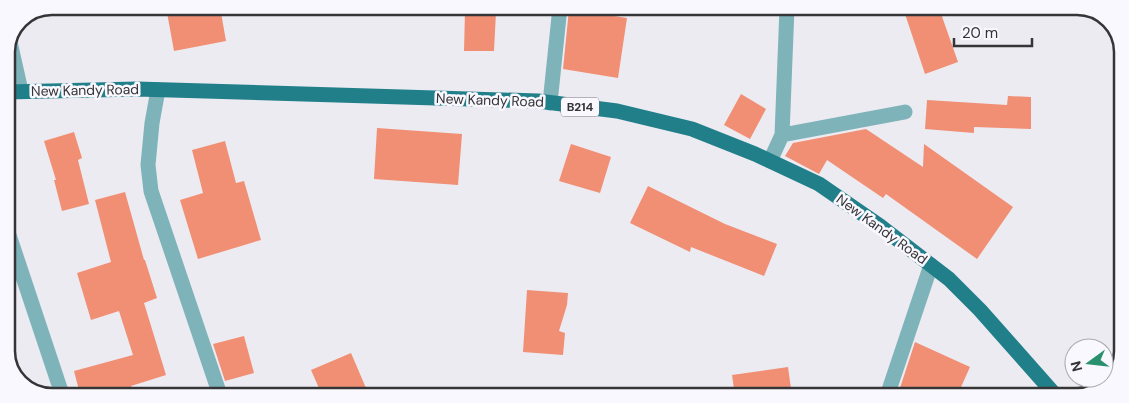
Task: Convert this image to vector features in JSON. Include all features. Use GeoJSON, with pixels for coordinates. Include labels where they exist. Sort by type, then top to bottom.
{"type":"FeatureCollection","features":[{"type":"Feature","properties":{"kind":"main road","name":"New Kandy Road"},"geometry":{"type":"LineString","coordinates":[[15,92],[158,90],[550,103],[617,111],[692,129],[820,184],[880,226],[949,279],[980,310],[1049,388]]}},
{"type":"Feature","properties":{"kind":"street"},"geometry":{"type":"LineString","coordinates":[[550,103],[559,15]]}},
{"type":"Feature","properties":{"kind":"street"},"geometry":{"type":"LineString","coordinates":[[770,161],[782,136],[787,15]]}},
{"type":"Feature","properties":{"kind":"street"},"geometry":{"type":"LineString","coordinates":[[158,90],[152,123],[148,165],[151,191],[218,388]]}},
{"type":"Feature","properties":{"kind":"street"},"geometry":{"type":"LineString","coordinates":[[782,136],[905,112]]}},
{"type":"Feature","properties":{"kind":"street"},"geometry":{"type":"LineString","coordinates":[[15,253],[60,388]]}},
{"type":"Feature","properties":{"kind":"street"},"geometry":{"type":"LineString","coordinates":[[890,388],[932,265]]}},
{"type":"Feature","properties":{"kind":"building"},"geometry":{"type":"Polygon","coordinates":[[[167,15],[221,15],[226,41],[174,51],[167,15]]]}},
{"type":"Feature","properties":{"kind":"building"},"geometry":{"type":"Polygon","coordinates":[[[465,15],[496,15],[494,51],[464,51],[465,15]]]}},
{"type":"Feature","properties":{"kind":"building"},"geometry":{"type":"Polygon","coordinates":[[[568,15],[608,15],[627,18],[618,78],[563,69],[568,15]]]}},
{"type":"Feature","properties":{"kind":"building"},"geometry":{"type":"Polygon","coordinates":[[[905,15],[941,15],[958,62],[925,74],[905,15]]]}},
{"type":"Feature","properties":{"kind":"building"},"geometry":{"type":"Polygon","coordinates":[[[741,94],[766,109],[750,139],[724,125],[741,94]]]}},
{"type":"Feature","properties":{"kind":"building"},"geometry":{"type":"Polygon","coordinates":[[[1008,96],[1031,97],[1031,129],[974,127],[974,133],[925,129],[927,100],[1007,105],[1008,96]]]}},
{"type":"Feature","properties":{"kind":"building"},"geometry":{"type":"Polygon","coordinates":[[[377,128],[462,134],[458,185],[374,179],[377,128]]]}},
{"type":"Feature","properties":{"kind":"building"},"geometry":{"type":"Polygon","coordinates":[[[866,129],[923,167],[924,144],[1013,207],[977,259],[886,194],[883,198],[827,160],[819,174],[785,156],[793,143],[866,129]]]}},
{"type":"Feature","properties":{"kind":"building"},"geometry":{"type":"Polygon","coordinates":[[[74,132],[82,158],[78,160],[89,204],[62,211],[54,180],[56,180],[44,141],[74,132]]]}},
{"type":"Feature","properties":{"kind":"building"},"geometry":{"type":"Polygon","coordinates":[[[225,141],[236,183],[244,181],[261,240],[198,259],[180,200],[203,193],[192,150],[225,141]]]}},
{"type":"Feature","properties":{"kind":"building"},"geometry":{"type":"Polygon","coordinates":[[[571,144],[611,157],[600,193],[559,181],[571,144]]]}},
{"type":"Feature","properties":{"kind":"building"},"geometry":{"type":"Polygon","coordinates":[[[648,186],[725,224],[777,244],[764,276],[691,247],[690,252],[630,223],[648,186]]]}},
{"type":"Feature","properties":{"kind":"building"},"geometry":{"type":"Polygon","coordinates":[[[125,192],[157,298],[144,303],[166,375],[131,386],[132,388],[78,388],[74,371],[133,355],[119,311],[91,320],[77,273],[111,262],[95,200],[125,192]]]}},
{"type":"Feature","properties":{"kind":"building"},"geometry":{"type":"Polygon","coordinates":[[[527,290],[568,293],[567,305],[559,331],[565,333],[563,355],[523,352],[527,290]]]}},
{"type":"Feature","properties":{"kind":"building"},"geometry":{"type":"Polygon","coordinates":[[[244,336],[254,373],[225,381],[213,344],[244,336]]]}},
{"type":"Feature","properties":{"kind":"building"},"geometry":{"type":"Polygon","coordinates":[[[915,342],[970,367],[961,388],[900,388],[915,342]]]}},
{"type":"Feature","properties":{"kind":"building"},"geometry":{"type":"Polygon","coordinates":[[[351,353],[366,388],[319,388],[311,370],[351,353]]]}},
{"type":"Feature","properties":{"kind":"building"},"geometry":{"type":"Polygon","coordinates":[[[788,367],[791,388],[734,388],[732,375],[788,367]]]}}]}
